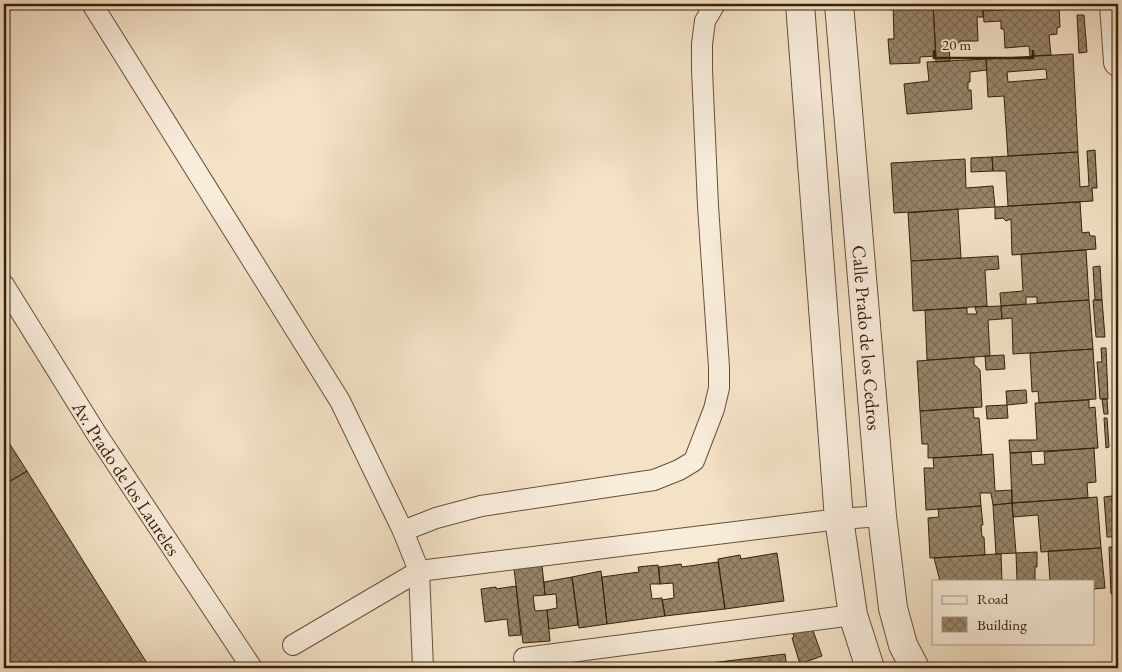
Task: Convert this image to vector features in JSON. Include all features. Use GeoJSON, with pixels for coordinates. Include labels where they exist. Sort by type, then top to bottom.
{"type":"FeatureCollection","features":[{"type":"Feature","properties":{"kind":"street"},"geometry":{"type":"LineString","coordinates":[[800,4],[839,519],[853,615],[870,668]]}},
{"type":"Feature","properties":{"kind":"street","name":"Calle Prado de los Cedros"},"geometry":{"type":"LineString","coordinates":[[839,4],[882,516],[892,608],[903,645],[915,668]]}},
{"type":"Feature","properties":{"kind":"street"},"geometry":{"type":"LineString","coordinates":[[1114,4],[1118,62]]}},
{"type":"Feature","properties":{"kind":"lane"},"geometry":{"type":"LineString","coordinates":[[92,4],[340,401],[403,531],[418,571],[423,668]]}},
{"type":"Feature","properties":{"kind":"lane"},"geometry":{"type":"LineString","coordinates":[[403,531],[436,518],[481,506],[654,480],[679,470],[694,461],[714,409],[719,388],[702,70],[704,26],[714,4]]}},
{"type":"Feature","properties":{"kind":"lane","name":"Av. Prado de los Laureles"},"geometry":{"type":"LineString","coordinates":[[4,285],[96,434],[252,668]]}},
{"type":"Feature","properties":{"kind":"lane"},"geometry":{"type":"LineString","coordinates":[[293,645],[418,571],[839,519],[882,516]]}},
{"type":"Feature","properties":{"kind":"lane"},"geometry":{"type":"LineString","coordinates":[[524,658],[853,615]]}},
{"type":"Feature","properties":{"kind":"building"},"geometry":{"type":"Polygon","coordinates":[[[893,4],[933,4],[936,56],[920,57],[920,63],[890,64],[888,39],[894,39],[893,4]]]}},
{"type":"Feature","properties":{"kind":"building"},"geometry":{"type":"Polygon","coordinates":[[[933,4],[983,4],[983,17],[977,17],[978,41],[960,41],[960,45],[949,46],[950,61],[936,62],[933,4]]]}},
{"type":"Feature","properties":{"kind":"building"},"geometry":{"type":"Polygon","coordinates":[[[998,4],[1047,4],[1047,7],[999,10],[998,4]]]}},
{"type":"Feature","properties":{"kind":"building"},"geometry":{"type":"Polygon","coordinates":[[[1059,6],[1060,27],[1057,28],[1057,34],[1049,35],[1051,55],[1030,56],[1029,46],[1005,48],[1004,29],[1001,29],[1001,21],[984,22],[983,11],[1059,6]]]}},
{"type":"Feature","properties":{"kind":"building"},"geometry":{"type":"Polygon","coordinates":[[[1077,15],[1084,15],[1087,52],[1079,53],[1077,15]]]}},
{"type":"Feature","properties":{"kind":"building"},"geometry":{"type":"Polygon","coordinates":[[[1073,54],[1078,152],[1008,156],[1004,96],[988,97],[986,59],[1073,54]],[[1046,69],[1007,72],[1008,82],[1047,79],[1046,69]]]}},
{"type":"Feature","properties":{"kind":"building"},"geometry":{"type":"Polygon","coordinates":[[[986,59],[987,70],[970,72],[968,90],[971,90],[972,109],[907,114],[904,84],[929,81],[927,62],[986,59]]]}},
{"type":"Feature","properties":{"kind":"building"},"geometry":{"type":"Polygon","coordinates":[[[1095,150],[1097,188],[1092,188],[1093,201],[1008,206],[1006,171],[993,171],[992,157],[1078,152],[1080,187],[1089,186],[1087,151],[1095,150]]]}},
{"type":"Feature","properties":{"kind":"building"},"geometry":{"type":"Polygon","coordinates":[[[992,157],[993,171],[971,172],[971,158],[992,157]]]}},
{"type":"Feature","properties":{"kind":"building"},"geometry":{"type":"Polygon","coordinates":[[[965,159],[966,188],[993,186],[995,207],[894,213],[891,163],[965,159]]]}},
{"type":"Feature","properties":{"kind":"building"},"geometry":{"type":"Polygon","coordinates":[[[1080,202],[1082,233],[1089,232],[1090,236],[1095,236],[1096,249],[1012,255],[1011,219],[1006,221],[1003,218],[995,219],[995,207],[1080,202]]]}},
{"type":"Feature","properties":{"kind":"building"},"geometry":{"type":"Polygon","coordinates":[[[958,209],[961,258],[911,261],[908,213],[958,209]]]}},
{"type":"Feature","properties":{"kind":"building"},"geometry":{"type":"Polygon","coordinates":[[[1086,250],[1089,300],[1037,303],[1037,297],[1026,297],[1026,304],[1001,306],[1000,293],[1023,291],[1021,254],[1086,250]]]}},
{"type":"Feature","properties":{"kind":"building"},"geometry":{"type":"Polygon","coordinates":[[[998,256],[999,269],[985,270],[987,306],[913,311],[911,261],[998,256]]]}},
{"type":"Feature","properties":{"kind":"building"},"geometry":{"type":"Polygon","coordinates":[[[1100,266],[1102,300],[1095,300],[1093,267],[1100,266]]]}},
{"type":"Feature","properties":{"kind":"building"},"geometry":{"type":"Polygon","coordinates":[[[1089,300],[1093,349],[1013,354],[1012,318],[1002,319],[1001,306],[1089,300]]]}},
{"type":"Feature","properties":{"kind":"building"},"geometry":{"type":"Polygon","coordinates":[[[1093,300],[1102,300],[1105,337],[1096,337],[1093,300]]]}},
{"type":"Feature","properties":{"kind":"building"},"geometry":{"type":"Polygon","coordinates":[[[1001,306],[1002,319],[988,320],[990,356],[927,360],[925,310],[967,308],[967,314],[977,314],[975,307],[1001,306]]]}},
{"type":"Feature","properties":{"kind":"building"},"geometry":{"type":"Polygon","coordinates":[[[1101,348],[1106,348],[1108,399],[1100,399],[1097,362],[1102,362],[1101,348]]]}},
{"type":"Feature","properties":{"kind":"building"},"geometry":{"type":"Polygon","coordinates":[[[1093,349],[1096,399],[1039,403],[1038,391],[1032,392],[1030,353],[1093,349]]]}},
{"type":"Feature","properties":{"kind":"building"},"geometry":{"type":"Polygon","coordinates":[[[1004,355],[1005,369],[986,370],[985,356],[1004,355]]]}},
{"type":"Feature","properties":{"kind":"building"},"geometry":{"type":"Polygon","coordinates":[[[974,357],[974,364],[980,370],[982,407],[920,411],[917,361],[974,357]]]}},
{"type":"Feature","properties":{"kind":"building"},"geometry":{"type":"Polygon","coordinates":[[[1026,390],[1027,403],[1007,405],[1006,391],[1026,390]]]}},
{"type":"Feature","properties":{"kind":"building"},"geometry":{"type":"Polygon","coordinates":[[[1102,399],[1107,399],[1108,414],[1104,414],[1102,399]]]}},
{"type":"Feature","properties":{"kind":"building"},"geometry":{"type":"Polygon","coordinates":[[[1089,400],[1089,408],[1095,407],[1098,448],[1010,453],[1009,440],[1037,440],[1035,403],[1089,400]]]}},
{"type":"Feature","properties":{"kind":"building"},"geometry":{"type":"Polygon","coordinates":[[[1007,405],[1008,418],[987,419],[986,406],[1007,405]]]}},
{"type":"Feature","properties":{"kind":"building"},"geometry":{"type":"Polygon","coordinates":[[[973,407],[974,418],[979,418],[982,455],[928,458],[928,444],[922,444],[920,411],[973,407]]]}},
{"type":"Feature","properties":{"kind":"building"},"geometry":{"type":"Polygon","coordinates":[[[1104,418],[1107,418],[1109,447],[1106,448],[1104,418]]]}},
{"type":"Feature","properties":{"kind":"building"},"geometry":{"type":"Polygon","coordinates":[[[4,435],[27,471],[4,485],[4,435]]]}},
{"type":"Feature","properties":{"kind":"building"},"geometry":{"type":"Polygon","coordinates":[[[1094,448],[1096,482],[1087,483],[1088,498],[1012,503],[1010,453],[1031,452],[1032,465],[1045,464],[1044,452],[1094,448]]]}},
{"type":"Feature","properties":{"kind":"building"},"geometry":{"type":"Polygon","coordinates":[[[993,454],[995,491],[1012,490],[1012,503],[993,505],[991,493],[980,493],[981,506],[926,510],[924,468],[934,468],[933,458],[993,454]]]}},
{"type":"Feature","properties":{"kind":"building"},"geometry":{"type":"Polygon","coordinates":[[[27,471],[150,668],[4,668],[4,485],[27,471]]]}},
{"type":"Feature","properties":{"kind":"building"},"geometry":{"type":"Polygon","coordinates":[[[1112,496],[1115,537],[1107,537],[1104,497],[1112,496]]]}},
{"type":"Feature","properties":{"kind":"building"},"geometry":{"type":"Polygon","coordinates":[[[1097,497],[1101,548],[1041,552],[1038,515],[1013,517],[1012,503],[1097,497]]]}},
{"type":"Feature","properties":{"kind":"building"},"geometry":{"type":"Polygon","coordinates":[[[1012,503],[1016,553],[996,554],[993,505],[1012,503]]]}},
{"type":"Feature","properties":{"kind":"building"},"geometry":{"type":"Polygon","coordinates":[[[981,506],[983,525],[981,525],[985,555],[930,558],[928,518],[939,517],[938,509],[981,506]]]}},
{"type":"Feature","properties":{"kind":"building"},"geometry":{"type":"Polygon","coordinates":[[[1109,547],[1113,547],[1115,593],[1111,594],[1109,547]]]}},
{"type":"Feature","properties":{"kind":"building"},"geometry":{"type":"Polygon","coordinates":[[[1101,548],[1105,588],[1094,589],[1094,580],[1050,580],[1048,551],[1101,548]]]}},
{"type":"Feature","properties":{"kind":"building"},"geometry":{"type":"Polygon","coordinates":[[[1037,552],[1035,580],[1017,580],[1016,553],[1037,552]]]}},
{"type":"Feature","properties":{"kind":"building"},"geometry":{"type":"Polygon","coordinates":[[[777,553],[784,601],[725,609],[718,559],[740,555],[741,559],[777,553]]]}},
{"type":"Feature","properties":{"kind":"building"},"geometry":{"type":"Polygon","coordinates":[[[1001,554],[1002,580],[940,580],[934,558],[1001,554]]]}},
{"type":"Feature","properties":{"kind":"building"},"geometry":{"type":"Polygon","coordinates":[[[718,562],[725,609],[665,616],[662,600],[674,598],[673,583],[660,584],[659,567],[681,564],[682,567],[718,562]]]}},
{"type":"Feature","properties":{"kind":"building"},"geometry":{"type":"Polygon","coordinates":[[[542,565],[545,595],[533,596],[535,611],[547,610],[550,641],[523,643],[514,569],[542,565]]]}},
{"type":"Feature","properties":{"kind":"building"},"geometry":{"type":"Polygon","coordinates":[[[658,565],[660,584],[650,584],[652,599],[662,598],[665,616],[607,624],[602,577],[639,572],[638,567],[658,565]]]}},
{"type":"Feature","properties":{"kind":"building"},"geometry":{"type":"Polygon","coordinates":[[[601,571],[607,624],[579,628],[572,577],[601,571]]]}},
{"type":"Feature","properties":{"kind":"building"},"geometry":{"type":"Polygon","coordinates":[[[572,577],[578,625],[549,629],[547,610],[557,608],[556,594],[545,595],[544,582],[572,577]]]}},
{"type":"Feature","properties":{"kind":"building"},"geometry":{"type":"Polygon","coordinates":[[[516,586],[521,635],[509,636],[507,619],[485,622],[481,589],[516,586]]]}},
{"type":"Feature","properties":{"kind":"building"},"geometry":{"type":"Polygon","coordinates":[[[810,622],[822,656],[800,664],[791,628],[810,622]]]}},
{"type":"Feature","properties":{"kind":"building"},"geometry":{"type":"Polygon","coordinates":[[[785,654],[787,668],[728,668],[727,661],[785,654]]]}},
{"type":"Feature","properties":{"kind":"building"},"geometry":{"type":"Polygon","coordinates":[[[727,661],[728,668],[668,668],[727,661]]]}}]}
